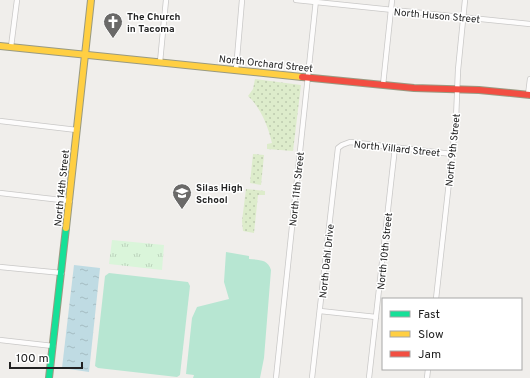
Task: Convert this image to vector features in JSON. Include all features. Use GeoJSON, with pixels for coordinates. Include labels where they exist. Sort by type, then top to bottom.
{"type":"FeatureCollection","features":[{"type":"Feature","properties":{"kind":"street"},"geometry":{"type":"LineString","coordinates":[[12,47],[17,0]]}},
{"type":"Feature","properties":{"kind":"street","name":"North 14th Street"},"geometry":{"type":"LineString","coordinates":[[49,378],[70,201],[91,0]]}},
{"type":"Feature","properties":{"kind":"street"},"geometry":{"type":"LineString","coordinates":[[160,62],[166,0]]}},
{"type":"Feature","properties":{"kind":"street"},"geometry":{"type":"LineString","coordinates":[[236,70],[242,0]]}},
{"type":"Feature","properties":{"kind":"street","name":"North Huson Street"},"geometry":{"type":"LineString","coordinates":[[296,0],[530,24]]}},
{"type":"Feature","properties":{"kind":"street"},"geometry":{"type":"LineString","coordinates":[[383,85],[392,0]]}},
{"type":"Feature","properties":{"kind":"street","name":"North 9th Street"},"geometry":{"type":"LineString","coordinates":[[436,298],[452,154],[465,0]]}},
{"type":"Feature","properties":{"kind":"street","name":"North 11th Street"},"geometry":{"type":"LineString","coordinates":[[276,378],[316,1]]}},
{"type":"Feature","properties":{"kind":"street","name":"North Orchard Street"},"geometry":{"type":"LineString","coordinates":[[0,46],[383,85],[529,95]]}},
{"type":"Feature","properties":{"kind":"street"},"geometry":{"type":"LineString","coordinates":[[529,95],[530,79]]}},
{"type":"Feature","properties":{"kind":"street"},"geometry":{"type":"LineString","coordinates":[[0,121],[77,130]]}},
{"type":"Feature","properties":{"kind":"street","name":"North Villard Street"},"geometry":{"type":"LineString","coordinates":[[342,144],[350,142],[452,154]]}},
{"type":"Feature","properties":{"kind":"street","name":"North Dahl Drive"},"geometry":{"type":"LineString","coordinates":[[312,378],[338,152],[342,144]]}},
{"type":"Feature","properties":{"kind":"street","name":"North 10th Street"},"geometry":{"type":"LineString","coordinates":[[369,378],[395,147]]}},
{"type":"Feature","properties":{"kind":"street"},"geometry":{"type":"LineString","coordinates":[[0,193],[70,201]]}},
{"type":"Feature","properties":{"kind":"street"},"geometry":{"type":"LineString","coordinates":[[0,267],[62,273]]}},
{"type":"Feature","properties":{"kind":"street"},"geometry":{"type":"LineString","coordinates":[[320,311],[376,317]]}},
{"type":"Feature","properties":{"kind":"street"},"geometry":{"type":"LineString","coordinates":[[0,340],[53,346]]}},
{"type":"Feature","properties":{"kind":"green space"},"geometry":{"type":"Polygon","coordinates":[[[255,79],[301,85],[293,151],[267,149],[267,144],[272,143],[268,130],[257,106],[248,96],[253,89],[255,79]]]}},
{"type":"Feature","properties":{"kind":"green space"},"geometry":{"type":"Polygon","coordinates":[[[253,154],[264,155],[261,185],[250,183],[253,154]]]}},
{"type":"Feature","properties":{"kind":"green space"},"geometry":{"type":"Polygon","coordinates":[[[246,189],[265,191],[265,195],[258,195],[254,233],[243,231],[242,221],[246,189]]]}},
{"type":"Feature","properties":{"kind":"green space"},"geometry":{"type":"Polygon","coordinates":[[[112,240],[164,245],[162,270],[109,264],[112,240]]]}},
{"type":"Feature","properties":{"kind":"green space"},"geometry":{"type":"Polygon","coordinates":[[[226,252],[249,256],[249,259],[263,261],[270,266],[271,270],[264,358],[260,378],[193,378],[194,375],[186,374],[192,318],[197,307],[229,299],[224,282],[226,252]]]}},
{"type":"Feature","properties":{"kind":"green space"},"geometry":{"type":"Polygon","coordinates":[[[109,273],[188,282],[190,286],[180,375],[177,377],[98,368],[95,366],[105,276],[109,273]]]}},
{"type":"Feature","properties":{"kind":"water"},"geometry":{"type":"Polygon","coordinates":[[[74,265],[100,268],[89,372],[62,368],[74,265]]]}},
{"type":"Feature","properties":{"kind":"traffic: fast"},"geometry":{"type":"LineString","coordinates":[[49,378],[66,228]]}},
{"type":"Feature","properties":{"kind":"traffic: slow"},"geometry":{"type":"LineString","coordinates":[[66,228],[91,0]]}},
{"type":"Feature","properties":{"kind":"traffic: slow"},"geometry":{"type":"LineString","coordinates":[[0,46],[302,77]]}},
{"type":"Feature","properties":{"kind":"traffic: jam"},"geometry":{"type":"LineString","coordinates":[[302,77],[414,88],[479,90],[530,95]]}},
{"type":"Feature","properties":{"kind":"place","name":"The Church in Tacoma"},"geometry":{"type":"Point","coordinates":[113,39]}},
{"type":"Feature","properties":{"kind":"place","name":"Silas High School"},"geometry":{"type":"Point","coordinates":[182,210]}}]}
